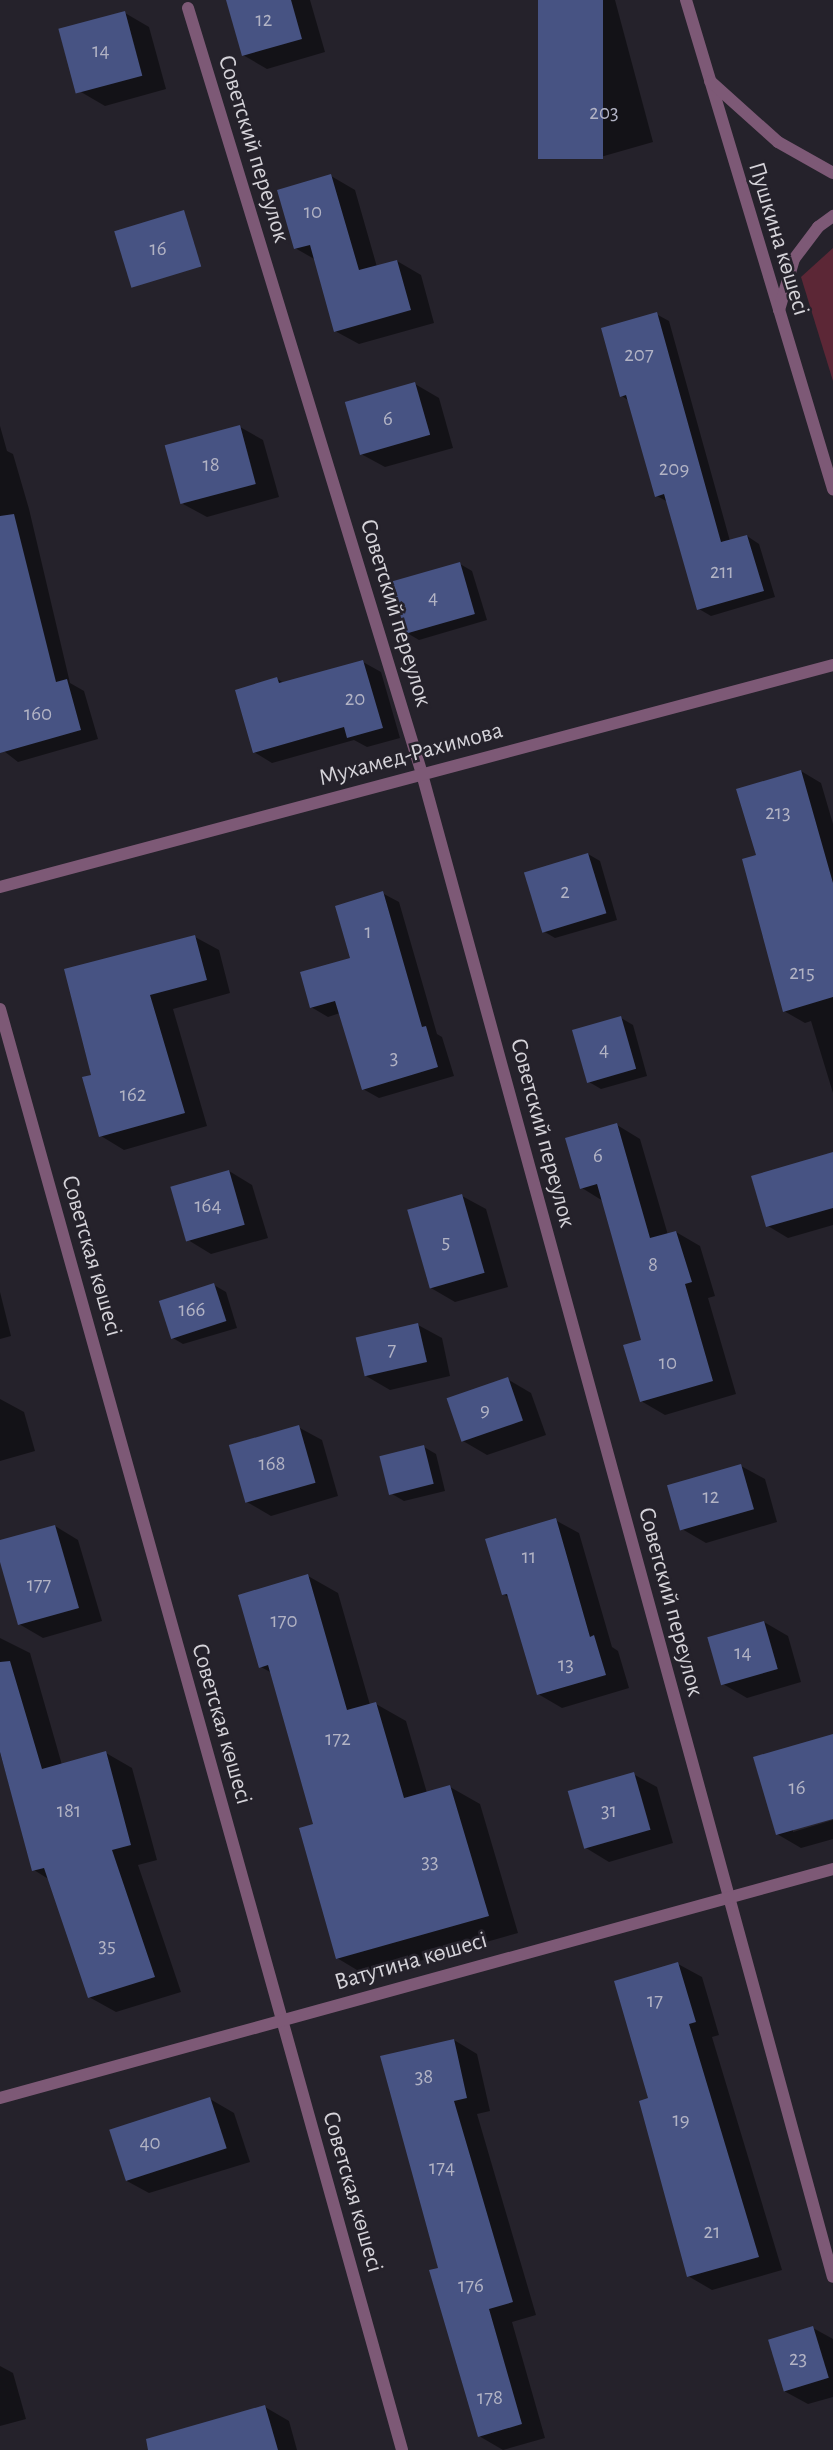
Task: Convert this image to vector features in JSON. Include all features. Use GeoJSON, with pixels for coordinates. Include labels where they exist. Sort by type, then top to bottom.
{"type":"FeatureCollection","features":[{"type":"Feature","properties":{"kind":"street","name":"Пушкина көшесі"},"geometry":{"type":"LineString","coordinates":[[686,0],[707,78],[833,489]]}},
{"type":"Feature","properties":{"kind":"street","name":"Советский переулок"},"geometry":{"type":"LineString","coordinates":[[188,8],[422,774],[833,2277]]}},
{"type":"Feature","properties":{"kind":"street"},"geometry":{"type":"LineString","coordinates":[[707,78],[778,142],[833,173]]}},
{"type":"Feature","properties":{"kind":"street"},"geometry":{"type":"LineString","coordinates":[[779,311],[794,259],[818,227],[833,216]]}},
{"type":"Feature","properties":{"kind":"street","name":"Мухамед-Рахимова"},"geometry":{"type":"LineString","coordinates":[[0,887],[833,665]]}},
{"type":"Feature","properties":{"kind":"street","name":"Советская көшесі"},"geometry":{"type":"LineString","coordinates":[[0,1009],[402,2450]]}},
{"type":"Feature","properties":{"kind":"street","name":"Ватутина көшесі"},"geometry":{"type":"LineString","coordinates":[[0,2098],[833,1869]]}},
{"type":"Feature","properties":{"kind":"shaded area"},"geometry":{"type":"Polygon","coordinates":[[[833,248],[833,381],[801,277],[833,248]]]}},
{"type":"Feature","properties":{"kind":"building"},"geometry":{"type":"Polygon","coordinates":[[[226,0],[291,0],[302,39],[242,56],[226,0]]]}},
{"type":"Feature","properties":{"kind":"building"},"geometry":{"type":"Polygon","coordinates":[[[538,0],[603,0],[603,159],[538,159],[538,0]]]}},
{"type":"Feature","properties":{"kind":"building"},"geometry":{"type":"Polygon","coordinates":[[[125,11],[142,76],[76,94],[58,29],[125,11]]]}},
{"type":"Feature","properties":{"kind":"building"},"geometry":{"type":"Polygon","coordinates":[[[331,174],[359,270],[397,260],[411,310],[334,332],[310,245],[294,249],[277,190],[331,174]]]}},
{"type":"Feature","properties":{"kind":"building"},"geometry":{"type":"Polygon","coordinates":[[[184,210],[201,266],[131,288],[114,231],[184,210]]]}},
{"type":"Feature","properties":{"kind":"building"},"geometry":{"type":"Polygon","coordinates":[[[657,312],[721,542],[747,535],[764,591],[697,610],[664,494],[655,497],[626,395],[620,397],[601,328],[657,312]]]}},
{"type":"Feature","properties":{"kind":"building"},"geometry":{"type":"Polygon","coordinates":[[[415,382],[430,435],[360,455],[345,402],[415,382]]]}},
{"type":"Feature","properties":{"kind":"building"},"geometry":{"type":"Polygon","coordinates":[[[240,425],[256,484],[180,504],[165,445],[240,425]]]}},
{"type":"Feature","properties":{"kind":"building"},"geometry":{"type":"Polygon","coordinates":[[[14,514],[56,682],[67,679],[81,730],[0,753],[0,516],[14,514]]]}},
{"type":"Feature","properties":{"kind":"building"},"geometry":{"type":"Polygon","coordinates":[[[460,562],[475,614],[406,634],[391,582],[460,562]]]}},
{"type":"Feature","properties":{"kind":"building"},"geometry":{"type":"Polygon","coordinates":[[[363,660],[383,728],[347,738],[344,727],[253,753],[235,690],[277,677],[279,683],[363,660]]]}},
{"type":"Feature","properties":{"kind":"building"},"geometry":{"type":"Polygon","coordinates":[[[801,770],[833,883],[833,997],[783,1012],[742,859],[756,855],[736,789],[801,770]]]}},
{"type":"Feature","properties":{"kind":"building"},"geometry":{"type":"Polygon","coordinates":[[[588,853],[606,913],[542,933],[524,873],[588,853]]]}},
{"type":"Feature","properties":{"kind":"building"},"geometry":{"type":"Polygon","coordinates":[[[383,891],[422,1027],[426,1026],[438,1067],[362,1090],[335,1001],[310,1008],[300,972],[350,958],[335,906],[383,891]]]}},
{"type":"Feature","properties":{"kind":"building"},"geometry":{"type":"Polygon","coordinates":[[[195,935],[207,980],[150,995],[185,1113],[99,1137],[82,1077],[91,1075],[64,969],[195,935]]]}},
{"type":"Feature","properties":{"kind":"building"},"geometry":{"type":"Polygon","coordinates":[[[621,1016],[636,1069],[587,1083],[572,1030],[621,1016]]]}},
{"type":"Feature","properties":{"kind":"building"},"geometry":{"type":"Polygon","coordinates":[[[617,1123],[650,1238],[676,1231],[692,1282],[685,1284],[713,1381],[640,1402],[623,1345],[641,1340],[597,1184],[580,1189],[565,1138],[617,1123]]]}},
{"type":"Feature","properties":{"kind":"building"},"geometry":{"type":"Polygon","coordinates":[[[833,1152],[833,1208],[766,1227],[751,1176],[833,1152]]]}},
{"type":"Feature","properties":{"kind":"building"},"geometry":{"type":"Polygon","coordinates":[[[229,1170],[245,1225],[186,1242],[170,1187],[229,1170]]]}},
{"type":"Feature","properties":{"kind":"building"},"geometry":{"type":"Polygon","coordinates":[[[462,1194],[485,1273],[430,1289],[407,1210],[462,1194]]]}},
{"type":"Feature","properties":{"kind":"building"},"geometry":{"type":"Polygon","coordinates":[[[214,1283],[226,1321],[171,1339],[159,1301],[214,1283]]]}},
{"type":"Feature","properties":{"kind":"building"},"geometry":{"type":"Polygon","coordinates":[[[418,1323],[427,1362],[365,1376],[356,1337],[418,1323]]]}},
{"type":"Feature","properties":{"kind":"building"},"geometry":{"type":"Polygon","coordinates":[[[508,1377],[523,1420],[462,1442],[447,1398],[508,1377]]]}},
{"type":"Feature","properties":{"kind":"building"},"geometry":{"type":"Polygon","coordinates":[[[299,1425],[316,1483],[245,1503],[229,1445],[299,1425]]]}},
{"type":"Feature","properties":{"kind":"building"},"geometry":{"type":"Polygon","coordinates":[[[424,1445],[434,1484],[389,1495],[379,1456],[424,1445]]]}},
{"type":"Feature","properties":{"kind":"building"},"geometry":{"type":"Polygon","coordinates":[[[741,1464],[754,1509],[680,1530],[667,1485],[741,1464]]]}},
{"type":"Feature","properties":{"kind":"building"},"geometry":{"type":"Polygon","coordinates":[[[556,1518],[590,1637],[594,1635],[606,1675],[537,1695],[507,1594],[502,1595],[485,1539],[556,1518]]]}},
{"type":"Feature","properties":{"kind":"building"},"geometry":{"type":"Polygon","coordinates":[[[55,1525],[79,1608],[18,1625],[0,1562],[0,1540],[55,1525]]]}},
{"type":"Feature","properties":{"kind":"building"},"geometry":{"type":"Polygon","coordinates":[[[308,1574],[347,1710],[376,1702],[404,1798],[450,1785],[489,1916],[336,1959],[299,1828],[313,1824],[268,1665],[259,1668],[238,1595],[308,1574]]]}},
{"type":"Feature","properties":{"kind":"building"},"geometry":{"type":"Polygon","coordinates":[[[764,1621],[778,1669],[721,1685],[707,1637],[764,1621]]]}},
{"type":"Feature","properties":{"kind":"building"},"geometry":{"type":"Polygon","coordinates":[[[10,1661],[42,1769],[106,1751],[131,1845],[112,1850],[155,1977],[88,1998],[44,1868],[32,1871],[0,1752],[0,1662],[10,1661]]]}},
{"type":"Feature","properties":{"kind":"building"},"geometry":{"type":"Polygon","coordinates":[[[833,1734],[833,1819],[776,1835],[753,1757],[833,1734]]]}},
{"type":"Feature","properties":{"kind":"building"},"geometry":{"type":"Polygon","coordinates":[[[634,1772],[651,1830],[584,1849],[568,1791],[634,1772]]]}},
{"type":"Feature","properties":{"kind":"building"},"geometry":{"type":"Polygon","coordinates":[[[678,1962],[696,2022],[689,2024],[759,2257],[687,2277],[639,2101],[648,2098],[614,1981],[678,1962]]]}},
{"type":"Feature","properties":{"kind":"building"},"geometry":{"type":"Polygon","coordinates":[[[454,2039],[467,2098],[454,2101],[513,2302],[489,2309],[522,2424],[478,2437],[429,2270],[438,2268],[380,2056],[454,2039]]]}},
{"type":"Feature","properties":{"kind":"building"},"geometry":{"type":"Polygon","coordinates":[[[210,2097],[227,2148],[126,2181],[109,2130],[210,2097]]]}},
{"type":"Feature","properties":{"kind":"building"},"geometry":{"type":"Polygon","coordinates":[[[813,2326],[829,2378],[784,2391],[768,2340],[813,2326]]]}},
{"type":"Feature","properties":{"kind":"building"},"geometry":{"type":"Polygon","coordinates":[[[265,2405],[278,2450],[148,2450],[146,2439],[265,2405]]]}}]}
